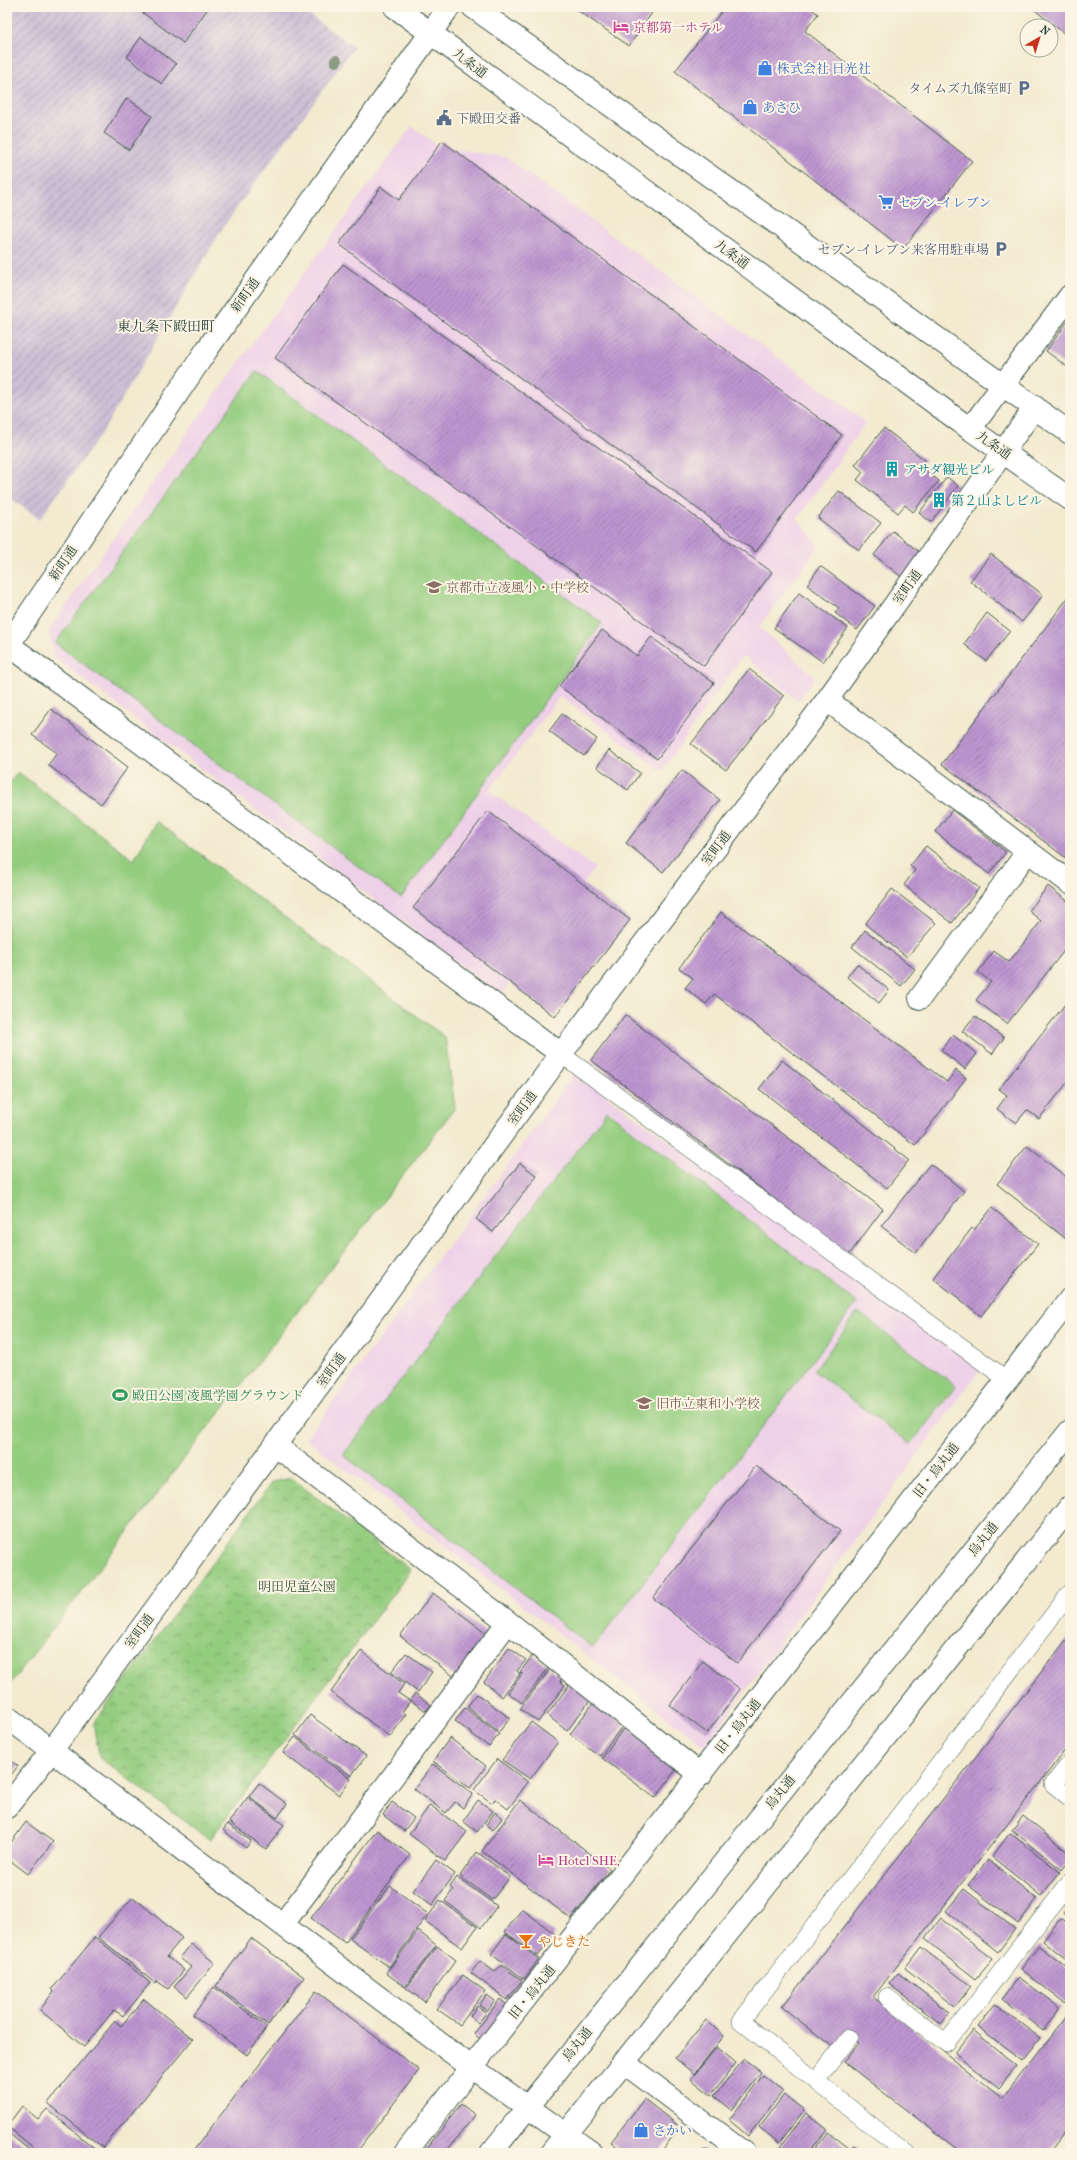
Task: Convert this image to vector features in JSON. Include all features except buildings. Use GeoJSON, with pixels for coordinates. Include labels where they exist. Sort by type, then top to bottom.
{"type":"FeatureCollection","features":[{"type":"Feature","properties":{"kind":"street","name":"九条通"},"geometry":{"type":"LineString","coordinates":[[395,7],[970,429],[1003,450],[1070,499]]}},
{"type":"Feature","properties":{"kind":"street","name":"新町通"},"geometry":{"type":"LineString","coordinates":[[8,646],[208,348],[449,7]]}},
{"type":"Feature","properties":{"kind":"street"},"geometry":{"type":"LineString","coordinates":[[473,7],[1070,433]]}},
{"type":"Feature","properties":{"kind":"street"},"geometry":{"type":"LineString","coordinates":[[970,429],[1070,296]]}},
{"type":"Feature","properties":{"kind":"street","name":"室町通"},"geometry":{"type":"LineString","coordinates":[[7,1807],[52,1750],[276,1446],[561,1054],[827,700],[1003,450],[1035,408]]}},
{"type":"Feature","properties":{"kind":"street"},"geometry":{"type":"LineString","coordinates":[[8,646],[561,1054]]}},
{"type":"Feature","properties":{"kind":"street"},"geometry":{"type":"LineString","coordinates":[[827,700],[1070,883]]}},
{"type":"Feature","properties":{"kind":"street"},"geometry":{"type":"LineString","coordinates":[[920,998],[1028,851]]}},
{"type":"Feature","properties":{"kind":"street","name":"旧・烏丸通"},"geometry":{"type":"LineString","coordinates":[[405,2153],[471,2066],[556,1961],[1006,1379],[1070,1299]]}},
{"type":"Feature","properties":{"kind":"street","name":"烏丸通"},"geometry":{"type":"LineString","coordinates":[[491,2153],[1070,1431]]}},
{"type":"Feature","properties":{"kind":"street"},"geometry":{"type":"LineString","coordinates":[[276,1446],[508,1622],[700,1775]]}},
{"type":"Feature","properties":{"kind":"street"},"geometry":{"type":"LineString","coordinates":[[552,2153],[623,2062],[1070,1507]]}},
{"type":"Feature","properties":{"kind":"street"},"geometry":{"type":"LineString","coordinates":[[283,1924],[508,1622]]}},
{"type":"Feature","properties":{"kind":"street"},"geometry":{"type":"LineString","coordinates":[[7,1716],[471,2066],[592,2153]]}},
{"type":"Feature","properties":{"kind":"street"},"geometry":{"type":"LineString","coordinates":[[623,2062],[744,2153]]}},
{"type":"Feature","properties":{"kind":"lane"},"geometry":{"type":"LineString","coordinates":[[561,1054],[1006,1379]]}},
{"type":"Feature","properties":{"kind":"lane"},"geometry":{"type":"LineString","coordinates":[[906,2153],[741,2021],[1070,1593]]}},
{"type":"Feature","properties":{"kind":"lane"},"geometry":{"type":"LineString","coordinates":[[1070,1763],[1053,1784],[1070,1798]]}},
{"type":"Feature","properties":{"kind":"lane"},"geometry":{"type":"LineString","coordinates":[[887,1997],[946,2044],[1070,1882]]}},
{"type":"Feature","properties":{"kind":"lane"},"geometry":{"type":"LineString","coordinates":[[816,2081],[849,2038]]}},
{"type":"Feature","properties":{"kind":"shaded area"},"geometry":{"type":"Polygon","coordinates":[[[7,7],[298,7],[354,47],[223,227],[103,431],[40,519],[7,496],[7,7]]]}},
{"type":"Feature","properties":{"kind":"shaded area","name":"京都市立凌風小・中学校"},"geometry":{"type":"Polygon","coordinates":[[[412,126],[439,147],[505,157],[866,422],[797,519],[819,546],[759,627],[815,677],[798,701],[743,655],[662,771],[560,696],[489,791],[595,868],[501,996],[54,657],[49,630],[196,421],[412,126]]]}},
{"type":"Feature","properties":{"kind":"shaded area","name":"旧市立東和小学校"},"geometry":{"type":"Polygon","coordinates":[[[575,1073],[982,1367],[705,1746],[306,1439],[575,1073]]]}},
{"type":"Feature","properties":{"kind":"green space"},"geometry":{"type":"Polygon","coordinates":[[[257,371],[602,623],[401,898],[55,643],[257,371]]]}},
{"type":"Feature","properties":{"kind":"green space","name":"殿田公園 凌風学園グラウンド"},"geometry":{"type":"Polygon","coordinates":[[[18,772],[134,860],[156,821],[445,1037],[455,1108],[10,1684],[7,1682],[7,786],[18,772]]]}},
{"type":"Feature","properties":{"kind":"green space"},"geometry":{"type":"Polygon","coordinates":[[[607,1111],[857,1303],[593,1648],[343,1455],[607,1111]]]}},
{"type":"Feature","properties":{"kind":"green space"},"geometry":{"type":"Polygon","coordinates":[[[858,1312],[956,1386],[911,1444],[814,1371],[858,1312]]]}},
{"type":"Feature","properties":{"kind":"green space","name":"明田児童公園"},"geometry":{"type":"Polygon","coordinates":[[[291,1478],[411,1570],[210,1840],[100,1758],[93,1724],[272,1482],[291,1478]]]}},
{"type":"Feature","properties":{"kind":"place","name":"京都第一ホテル"},"geometry":{"type":"Point","coordinates":[621,27]}},
{"type":"Feature","properties":{"kind":"place","name":"株式会社 日光社"},"geometry":{"type":"Point","coordinates":[765,68]}},
{"type":"Feature","properties":{"kind":"place","name":"タイムズ九條室町"},"geometry":{"type":"Point","coordinates":[1024,88]}},
{"type":"Feature","properties":{"kind":"place","name":"あさひ"},"geometry":{"type":"Point","coordinates":[750,107]}},
{"type":"Feature","properties":{"kind":"place","name":"下殿田交番"},"geometry":{"type":"Point","coordinates":[444,118]}},
{"type":"Feature","properties":{"kind":"place","name":"セブン-イレブン"},"geometry":{"type":"Point","coordinates":[886,202]}},
{"type":"Feature","properties":{"kind":"place","name":"セブン-イレブン来客用駐車場"},"geometry":{"type":"Point","coordinates":[1001,249]}},
{"type":"Feature","properties":{"kind":"place","name":"アサダ観光ビル"},"geometry":{"type":"Point","coordinates":[892,469]}},
{"type":"Feature","properties":{"kind":"place","name":"第２山よしビル"},"geometry":{"type":"Point","coordinates":[939,500]}},
{"type":"Feature","properties":{"kind":"place","name":"京都市立凌風小・中学校"},"geometry":{"type":"Point","coordinates":[434,587]}},
{"type":"Feature","properties":{"kind":"place","name":"殿田公園 凌風学園グラウンド"},"geometry":{"type":"Point","coordinates":[120,1395]}},
{"type":"Feature","properties":{"kind":"place","name":"旧市立東和小学校"},"geometry":{"type":"Point","coordinates":[644,1403]}},
{"type":"Feature","properties":{"kind":"place","name":"Hotel SHE,"},"geometry":{"type":"Point","coordinates":[546,1860]}},
{"type":"Feature","properties":{"kind":"place","name":"やじきた"},"geometry":{"type":"Point","coordinates":[526,1941]}},
{"type":"Feature","properties":{"kind":"place","name":"さかい"},"geometry":{"type":"Point","coordinates":[641,2130]}},
{"type":"Feature","properties":{"kind":"district","name":"東九条下殿田町"},"geometry":{"type":"Point","coordinates":[166,326]}}]}
